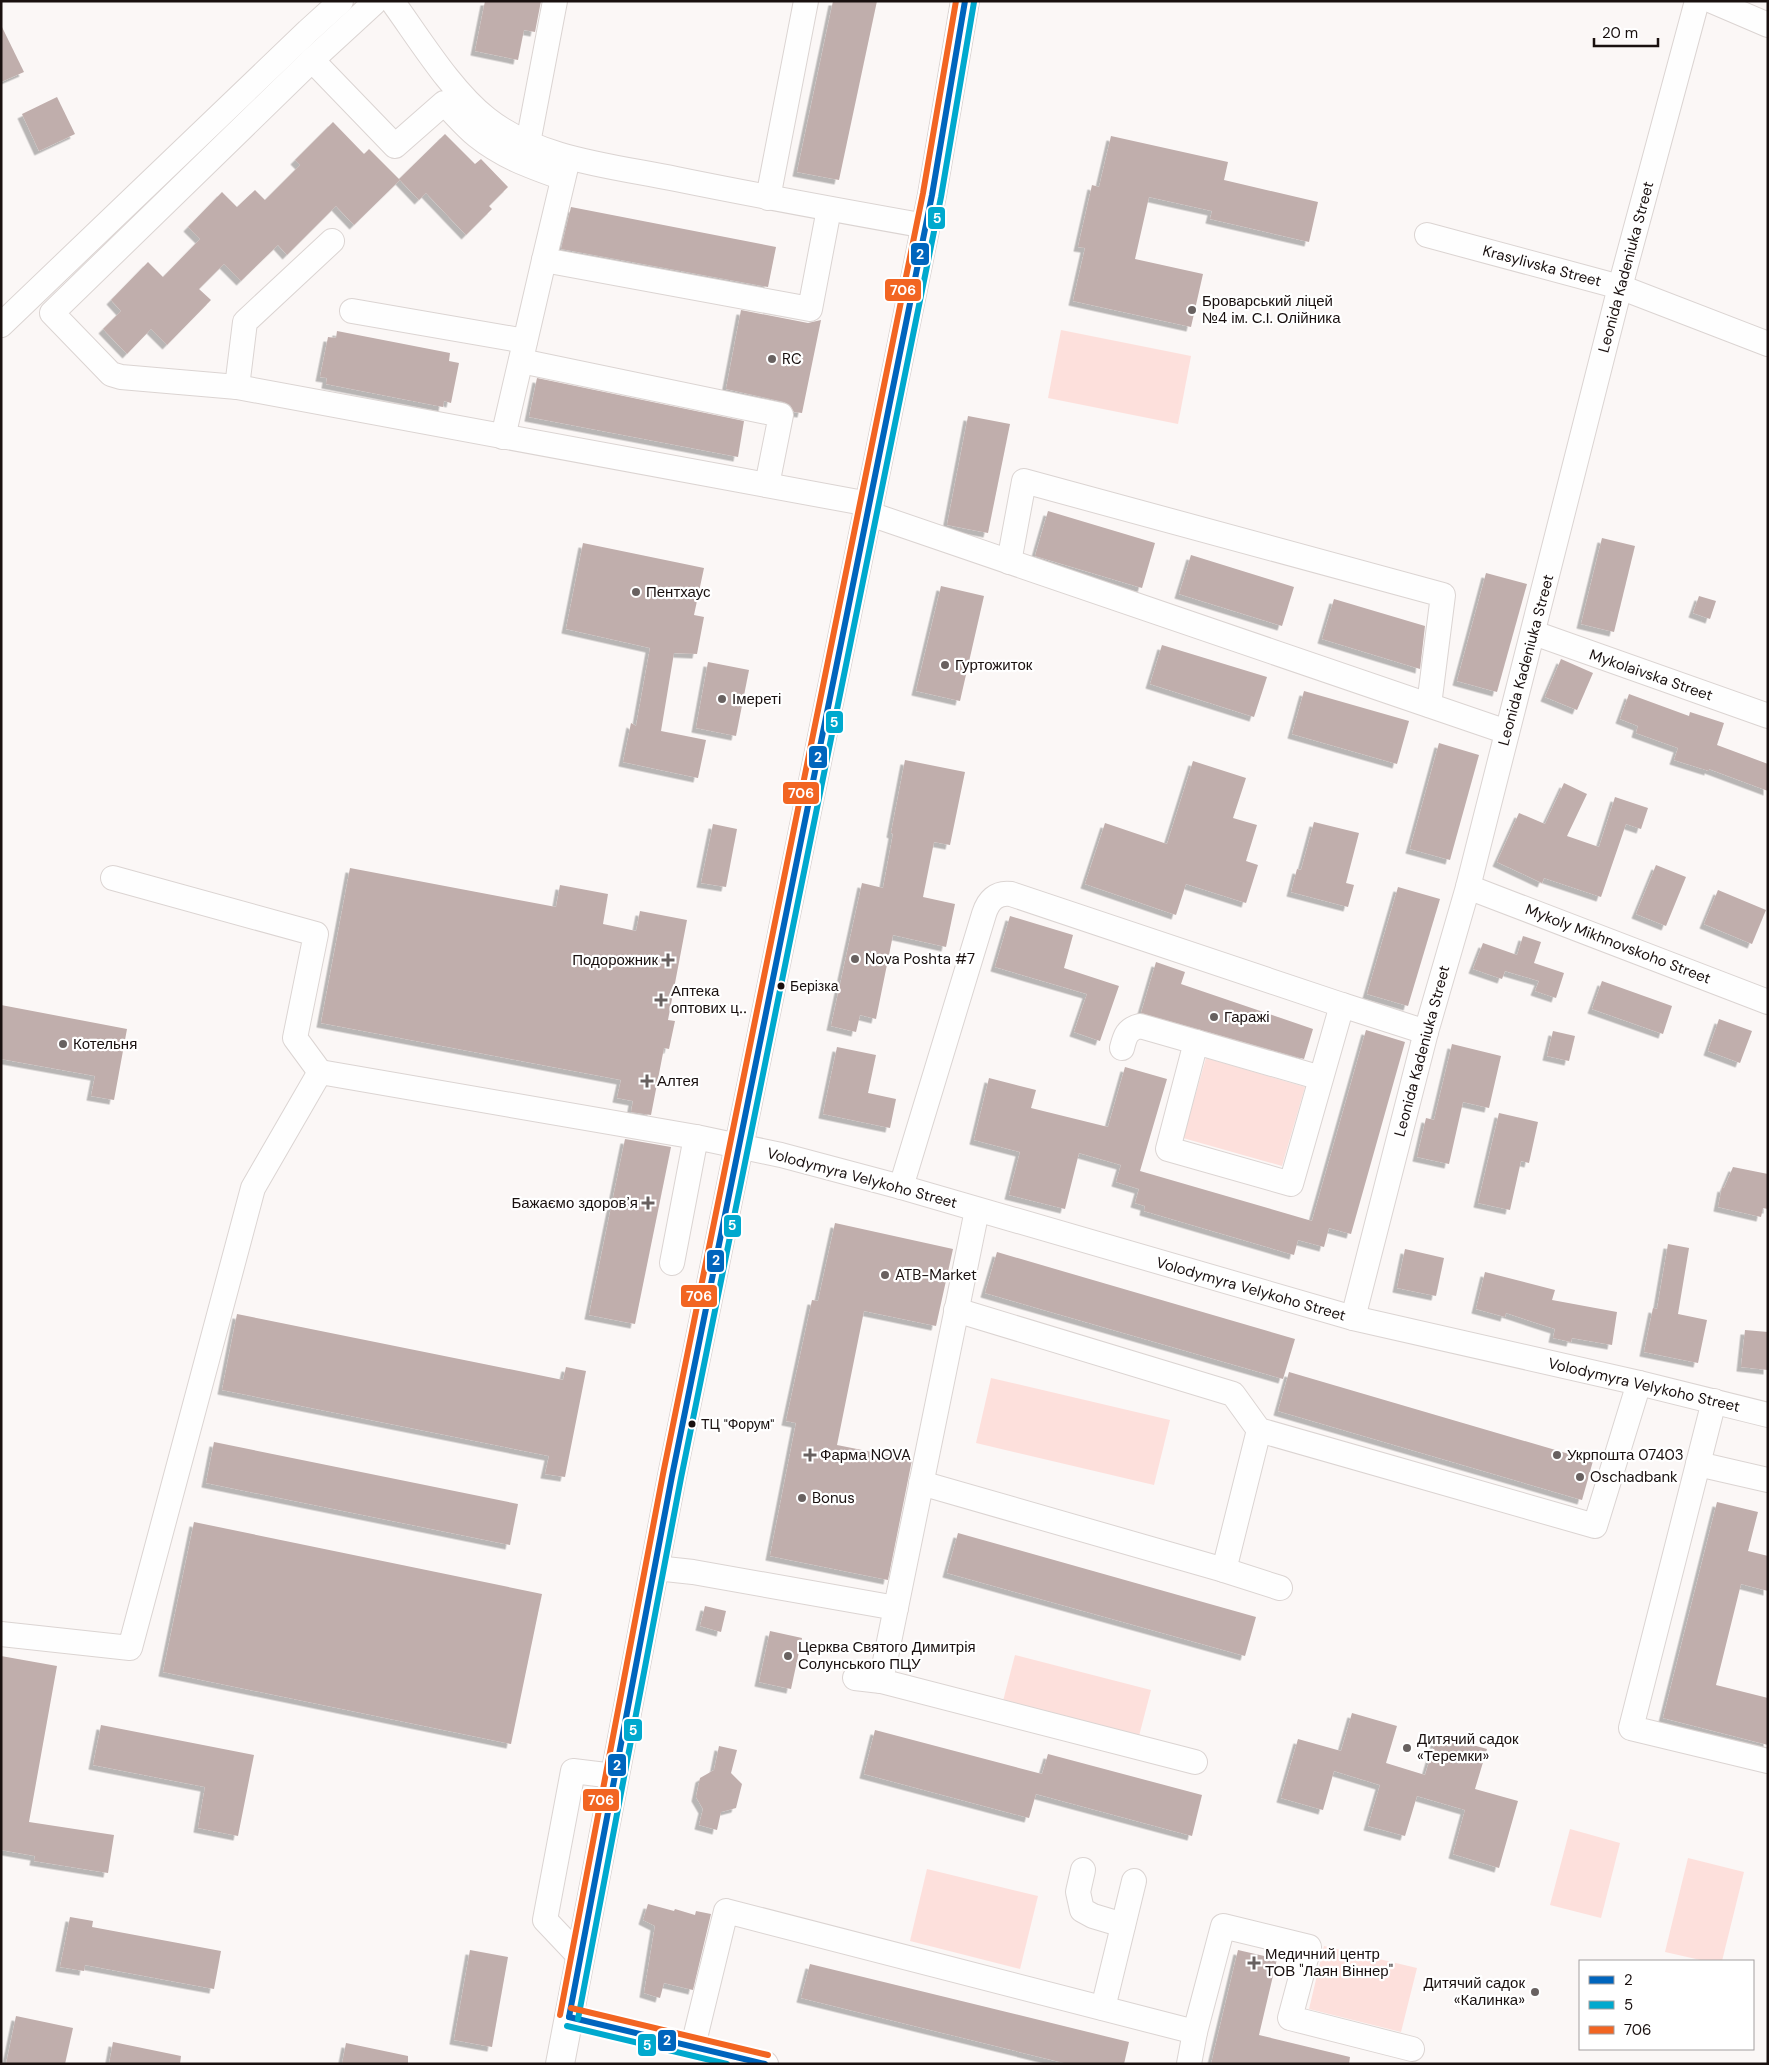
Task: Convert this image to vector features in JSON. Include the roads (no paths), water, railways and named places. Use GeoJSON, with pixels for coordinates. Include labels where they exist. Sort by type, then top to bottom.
{"type":"FeatureCollection","features":[{"type":"Feature","properties":{"kind":"main road"},"geometry":{"type":"LineString","coordinates":[[560,2064],[674,1466],[926,226],[965,1]]}},
{"type":"Feature","properties":{"kind":"street"},"geometry":{"type":"LineString","coordinates":[[1,325],[341,1]]}},
{"type":"Feature","properties":{"kind":"street"},"geometry":{"type":"LineString","coordinates":[[528,143],[555,1]]}},
{"type":"Feature","properties":{"kind":"street"},"geometry":{"type":"LineString","coordinates":[[768,198],[806,1]]}},
{"type":"Feature","properties":{"kind":"street","name":"Leonida Kadeniuka Street"},"geometry":{"type":"LineString","coordinates":[[1353,1318],[1426,1032],[1468,887],[1534,633],[1620,287],[1697,1]]}},
{"type":"Feature","properties":{"kind":"street"},"geometry":{"type":"LineString","coordinates":[[1712,1],[1768,24]]}},
{"type":"Feature","properties":{"kind":"street"},"geometry":{"type":"LineString","coordinates":[[566,168],[528,143],[508,133],[471,105],[383,2],[312,60],[52,313],[111,374],[120,377],[237,388],[766,485],[868,509],[1009,562],[1507,732]]}},
{"type":"Feature","properties":{"kind":"street"},"geometry":{"type":"LineString","coordinates":[[312,60],[395,146],[444,103],[475,135],[494,149],[529,166],[566,168],[768,198],[926,226]]}},
{"type":"Feature","properties":{"kind":"street"},"geometry":{"type":"LineString","coordinates":[[503,437],[566,168]]}},
{"type":"Feature","properties":{"kind":"street"},"geometry":{"type":"LineString","coordinates":[[544,260],[810,309],[829,209]]}},
{"type":"Feature","properties":{"kind":"street","name":"Krasylivska Street"},"geometry":{"type":"LineString","coordinates":[[1427,235],[1620,287],[1768,344]]}},
{"type":"Feature","properties":{"kind":"street"},"geometry":{"type":"LineString","coordinates":[[237,388],[245,322],[332,241]]}},
{"type":"Feature","properties":{"kind":"street"},"geometry":{"type":"LineString","coordinates":[[352,310],[781,415],[766,485]]}},
{"type":"Feature","properties":{"kind":"street"},"geometry":{"type":"LineString","coordinates":[[1009,562],[1024,481],[1443,595],[1430,705]]}},
{"type":"Feature","properties":{"kind":"street","name":"Mykolaivska Street"},"geometry":{"type":"LineString","coordinates":[[1534,633],[1768,716]]}},
{"type":"Feature","properties":{"kind":"street"},"geometry":{"type":"LineString","coordinates":[[1,1634],[130,1648],[253,1188],[320,1072],[295,1038],[316,934],[113,878]]}},
{"type":"Feature","properties":{"kind":"street","name":"Mykoly Mikhnovskoho Street"},"geometry":{"type":"LineString","coordinates":[[1468,887],[1768,1002]]}},
{"type":"Feature","properties":{"kind":"street"},"geometry":{"type":"LineString","coordinates":[[901,1187],[984,914],[991,901],[1000,894],[1011,894],[1426,1032]]}},
{"type":"Feature","properties":{"kind":"street"},"geometry":{"type":"LineString","coordinates":[[1196,1042],[1168,1149],[1291,1184],[1342,1005]]}},
{"type":"Feature","properties":{"kind":"street"},"geometry":{"type":"LineString","coordinates":[[1122,1048],[1128,1031],[1133,1027],[1140,1026],[1321,1078]]}},
{"type":"Feature","properties":{"kind":"street","name":"Volodymyra Velykoho Street"},"geometry":{"type":"LineString","coordinates":[[320,1072],[696,1137],[781,1155],[901,1187],[1353,1318],[1639,1382],[1768,1414]]}},
{"type":"Feature","properties":{"kind":"street"},"geometry":{"type":"LineString","coordinates":[[672,1263],[696,1137]]}},
{"type":"Feature","properties":{"kind":"street"},"geometry":{"type":"LineString","coordinates":[[881,1682],[977,1210]]}},
{"type":"Feature","properties":{"kind":"street"},"geometry":{"type":"LineString","coordinates":[[956,1310],[1233,1394],[1259,1430],[1595,1526],[1639,1382]]}},
{"type":"Feature","properties":{"kind":"street"},"geometry":{"type":"LineString","coordinates":[[1714,1401],[1632,1728],[1768,1761]]}},
{"type":"Feature","properties":{"kind":"street"},"geometry":{"type":"LineString","coordinates":[[1224,1570],[1259,1430]]}},
{"type":"Feature","properties":{"kind":"street"},"geometry":{"type":"LineString","coordinates":[[1698,1464],[1768,1480]]}},
{"type":"Feature","properties":{"kind":"street"},"geometry":{"type":"LineString","coordinates":[[921,1483],[1224,1570],[1280,1588]]}},
{"type":"Feature","properties":{"kind":"street"},"geometry":{"type":"LineString","coordinates":[[656,1568],[693,1572],[896,1608]]}},
{"type":"Feature","properties":{"kind":"street"},"geometry":{"type":"LineString","coordinates":[[855,1678],[881,1682],[1195,1762]]}},
{"type":"Feature","properties":{"kind":"street"},"geometry":{"type":"LineString","coordinates":[[580,1957],[545,1920],[573,1771],[614,1776]]}},
{"type":"Feature","properties":{"kind":"street"},"geometry":{"type":"LineString","coordinates":[[1083,1870],[1078,1892],[1082,1910],[1093,1916],[1124,1925]]}},
{"type":"Feature","properties":{"kind":"street"},"geometry":{"type":"LineString","coordinates":[[1103,2008],[1134,1881]]}},
{"type":"Feature","properties":{"kind":"street"},"geometry":{"type":"LineString","coordinates":[[693,2046],[726,1911],[1195,2032]]}},
{"type":"Feature","properties":{"kind":"street"},"geometry":{"type":"LineString","coordinates":[[1189,2064],[1195,2032],[1223,1926],[1309,1947],[1290,2018],[1412,2048]]}},
{"type":"Feature","properties":{"kind":"street"},"geometry":{"type":"LineString","coordinates":[[569,2017],[752,2062]]}},
{"type":"Feature","properties":{"kind":"place","name":"Броварський ліцей №4 ім. С.І. Олійника"},"geometry":{"type":"Point","coordinates":[1192,310]}},
{"type":"Feature","properties":{"kind":"place","name":"RC"},"geometry":{"type":"Point","coordinates":[772,359]}},
{"type":"Feature","properties":{"kind":"place","name":"Пентхаус"},"geometry":{"type":"Point","coordinates":[636,592]}},
{"type":"Feature","properties":{"kind":"place","name":"Гуртожиток"},"geometry":{"type":"Point","coordinates":[945,665]}},
{"type":"Feature","properties":{"kind":"place","name":"Імереті"},"geometry":{"type":"Point","coordinates":[722,699]}},
{"type":"Feature","properties":{"kind":"place","name":"Nova Poshta #7"},"geometry":{"type":"Point","coordinates":[855,959]}},
{"type":"Feature","properties":{"kind":"place","name":"Подорожник"},"geometry":{"type":"Point","coordinates":[668,960]}},
{"type":"Feature","properties":{"kind":"place","name":"Берізка"},"geometry":{"type":"Point","coordinates":[781,986]}},
{"type":"Feature","properties":{"kind":"place","name":"Аптека оптових ц‥"},"geometry":{"type":"Point","coordinates":[661,1000]}},
{"type":"Feature","properties":{"kind":"place","name":"Гаражі"},"geometry":{"type":"Point","coordinates":[1214,1017]}},
{"type":"Feature","properties":{"kind":"place","name":"Котельня"},"geometry":{"type":"Point","coordinates":[63,1044]}},
{"type":"Feature","properties":{"kind":"place","name":"Алтея"},"geometry":{"type":"Point","coordinates":[647,1081]}},
{"type":"Feature","properties":{"kind":"place","name":"Бажаємо здоровʼя"},"geometry":{"type":"Point","coordinates":[648,1203]}},
{"type":"Feature","properties":{"kind":"place","name":"ATB-Market"},"geometry":{"type":"Point","coordinates":[885,1275]}},
{"type":"Feature","properties":{"kind":"place","name":"ТЦ \"Форум\""},"geometry":{"type":"Point","coordinates":[692,1424]}},
{"type":"Feature","properties":{"kind":"place","name":"Фарма NOVA"},"geometry":{"type":"Point","coordinates":[810,1455]}},
{"type":"Feature","properties":{"kind":"place","name":"Укрпошта 07403"},"geometry":{"type":"Point","coordinates":[1557,1455]}},
{"type":"Feature","properties":{"kind":"place","name":"Oschadbank"},"geometry":{"type":"Point","coordinates":[1580,1477]}},
{"type":"Feature","properties":{"kind":"place","name":"Bonus"},"geometry":{"type":"Point","coordinates":[802,1498]}},
{"type":"Feature","properties":{"kind":"place","name":"Церква Святого Димитрія Солунського ПЦУ"},"geometry":{"type":"Point","coordinates":[788,1656]}},
{"type":"Feature","properties":{"kind":"place","name":"Дитячий садок «Теремки»"},"geometry":{"type":"Point","coordinates":[1407,1748]}},
{"type":"Feature","properties":{"kind":"place","name":"Медичний центр ТОВ \"Лаян Віннер\""},"geometry":{"type":"Point","coordinates":[1254,1963]}},
{"type":"Feature","properties":{"kind":"place","name":"Дитячий садок «Калинка»"},"geometry":{"type":"Point","coordinates":[1535,1992]}}]}
